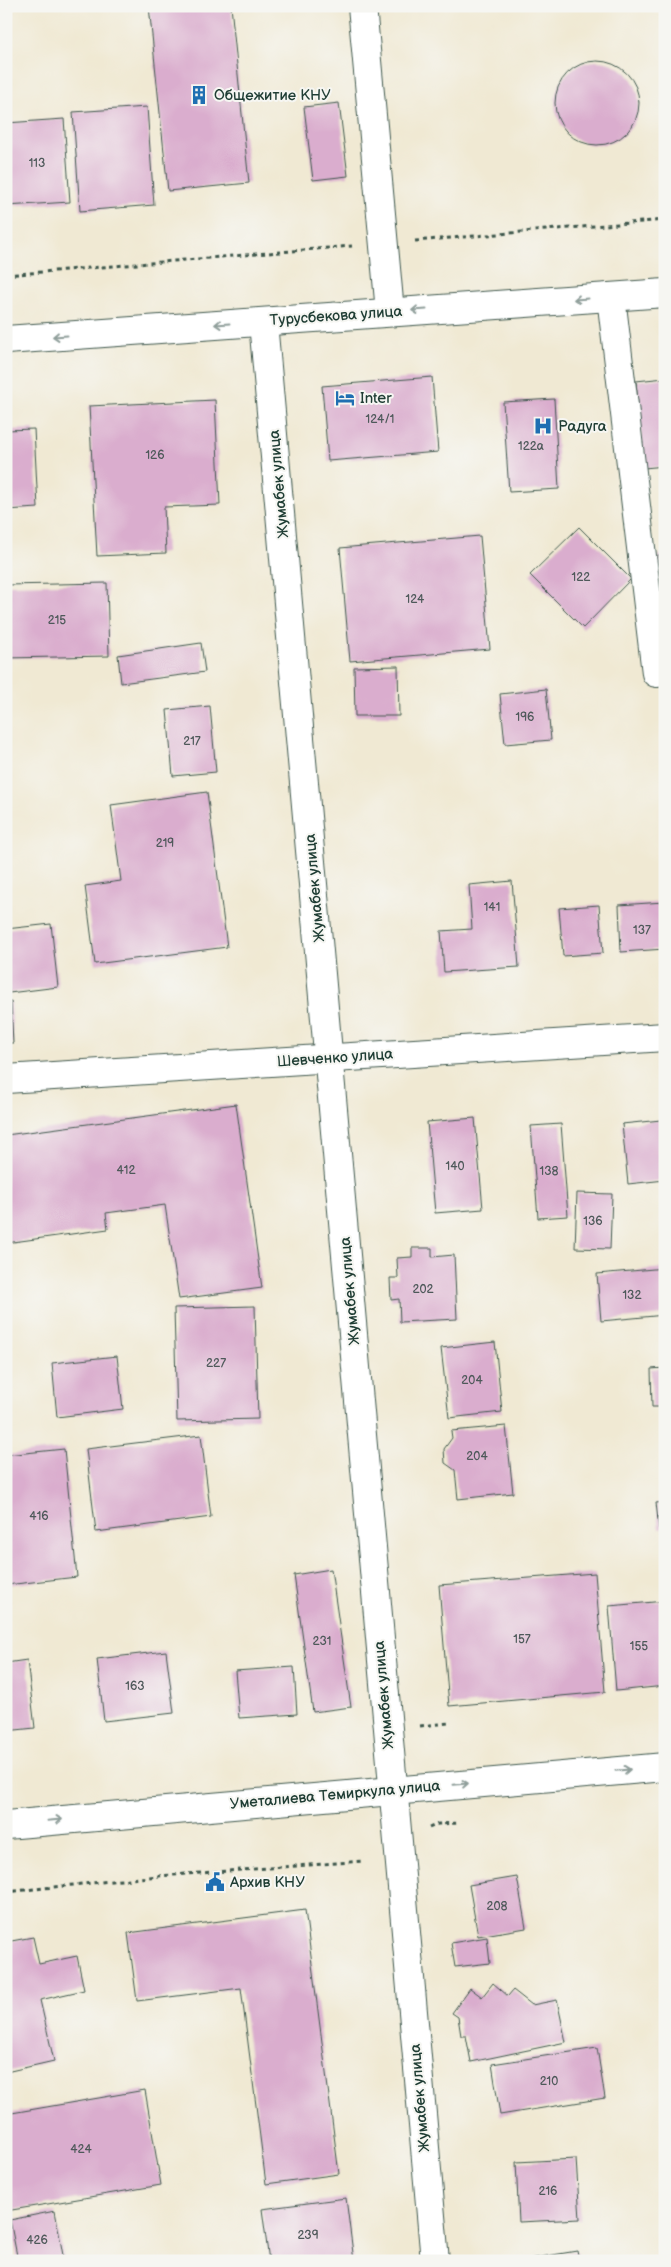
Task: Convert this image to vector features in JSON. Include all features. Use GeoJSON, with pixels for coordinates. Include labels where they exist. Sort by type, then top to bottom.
{"type":"FeatureCollection","features":[{"type":"Feature","properties":{"kind":"street"},"geometry":{"type":"LineString","coordinates":[[362,6],[390,312]]}},
{"type":"Feature","properties":{"kind":"street","name":"Турусбекова улица"},"geometry":{"type":"LineString","coordinates":[[6,340],[665,293]]}},
{"type":"Feature","properties":{"kind":"street"},"geometry":{"type":"LineString","coordinates":[[611,297],[656,673],[665,672]]}},
{"type":"Feature","properties":{"kind":"street","name":"Жумабек улица"},"geometry":{"type":"LineString","coordinates":[[263,322],[331,1058],[392,1789],[435,2261]]}},
{"type":"Feature","properties":{"kind":"street","name":"Шевченко улица"},"geometry":{"type":"LineString","coordinates":[[6,1080],[665,1037]]}},
{"type":"Feature","properties":{"kind":"street","name":"Уметалиева Темиркула улица"},"geometry":{"type":"LineString","coordinates":[[6,1825],[392,1789],[665,1767]]}},
{"type":"Feature","properties":{"kind":"path"},"geometry":{"type":"LineString","coordinates":[[6,275],[665,220]]}},
{"type":"Feature","properties":{"kind":"path"},"geometry":{"type":"LineString","coordinates":[[417,1727],[448,1723]]}},
{"type":"Feature","properties":{"kind":"path"},"geometry":{"type":"LineString","coordinates":[[6,1892],[159,1876],[364,1861]]}},
{"type":"Feature","properties":{"kind":"building","name":"Общежитие КНУ"},"geometry":{"type":"Polygon","coordinates":[[[149,6],[231,6],[249,183],[168,191],[149,6]]]}},
{"type":"Feature","properties":{"kind":"building"},"geometry":{"type":"Polygon","coordinates":[[[597,61],[613,64],[627,73],[636,87],[639,103],[636,119],[627,133],[613,142],[597,145],[581,142],[567,133],[558,119],[555,103],[558,87],[567,73],[581,64],[597,61]]]}},
{"type":"Feature","properties":{"kind":"building"},"geometry":{"type":"Polygon","coordinates":[[[339,103],[348,176],[313,180],[304,107],[339,103]]]}},
{"type":"Feature","properties":{"kind":"building"},"geometry":{"type":"Polygon","coordinates":[[[147,107],[154,205],[80,211],[73,112],[147,107]]]}},
{"type":"Feature","properties":{"kind":"building"},"geometry":{"type":"Polygon","coordinates":[[[64,119],[70,202],[6,206],[6,123],[64,119]]]}},
{"type":"Feature","properties":{"kind":"building"},"geometry":{"type":"Polygon","coordinates":[[[432,377],[438,452],[328,461],[322,386],[432,377]]]}},
{"type":"Feature","properties":{"kind":"building"},"geometry":{"type":"Polygon","coordinates":[[[665,378],[665,466],[644,468],[636,381],[665,378]]]}},
{"type":"Feature","properties":{"kind":"building"},"geometry":{"type":"Polygon","coordinates":[[[554,399],[559,489],[509,492],[503,402],[554,399]]]}},
{"type":"Feature","properties":{"kind":"building"},"geometry":{"type":"Polygon","coordinates":[[[215,400],[220,505],[164,507],[166,553],[97,556],[89,406],[215,400]]]}},
{"type":"Feature","properties":{"kind":"building"},"geometry":{"type":"Polygon","coordinates":[[[34,429],[38,508],[6,510],[6,430],[34,429]]]}},
{"type":"Feature","properties":{"kind":"building"},"geometry":{"type":"Polygon","coordinates":[[[579,527],[631,579],[583,628],[530,575],[579,527]]]}},
{"type":"Feature","properties":{"kind":"building"},"geometry":{"type":"Polygon","coordinates":[[[480,536],[490,649],[350,661],[340,548],[480,536]]]}},
{"type":"Feature","properties":{"kind":"building"},"geometry":{"type":"Polygon","coordinates":[[[658,555],[665,555],[665,592],[661,592],[658,555]]]}},
{"type":"Feature","properties":{"kind":"building"},"geometry":{"type":"Polygon","coordinates":[[[107,583],[109,656],[6,658],[6,585],[107,583]]]}},
{"type":"Feature","properties":{"kind":"building"},"geometry":{"type":"Polygon","coordinates":[[[201,643],[205,672],[121,683],[118,655],[201,643]]]}},
{"type":"Feature","properties":{"kind":"building"},"geometry":{"type":"Polygon","coordinates":[[[398,666],[399,716],[355,716],[354,667],[398,666]]]}},
{"type":"Feature","properties":{"kind":"building"},"geometry":{"type":"Polygon","coordinates":[[[546,689],[551,740],[505,744],[500,694],[546,689]]]}},
{"type":"Feature","properties":{"kind":"building"},"geometry":{"type":"Polygon","coordinates":[[[210,706],[216,772],[173,776],[167,710],[210,706]]]}},
{"type":"Feature","properties":{"kind":"building"},"geometry":{"type":"Polygon","coordinates":[[[207,792],[227,947],[95,964],[85,886],[121,881],[111,805],[207,792]]]}},
{"type":"Feature","properties":{"kind":"building"},"geometry":{"type":"Polygon","coordinates":[[[512,881],[519,967],[444,972],[441,931],[472,929],[469,885],[512,881]]]}},
{"type":"Feature","properties":{"kind":"building"},"geometry":{"type":"Polygon","coordinates":[[[664,902],[665,949],[621,952],[619,905],[664,902]]]}},
{"type":"Feature","properties":{"kind":"building"},"geometry":{"type":"Polygon","coordinates":[[[599,905],[603,953],[563,956],[559,908],[599,905]]]}},
{"type":"Feature","properties":{"kind":"building"},"geometry":{"type":"Polygon","coordinates":[[[51,924],[58,987],[9,993],[6,966],[6,929],[51,924]]]}},
{"type":"Feature","properties":{"kind":"building"},"geometry":{"type":"Polygon","coordinates":[[[6,1002],[11,1002],[13,1043],[6,1043],[6,1002]]]}},
{"type":"Feature","properties":{"kind":"building"},"geometry":{"type":"Polygon","coordinates":[[[236,1104],[262,1288],[179,1299],[165,1205],[106,1213],[108,1229],[6,1243],[6,1135],[236,1104]]]}},
{"type":"Feature","properties":{"kind":"building"},"geometry":{"type":"Polygon","coordinates":[[[475,1118],[483,1209],[435,1213],[427,1122],[475,1118]]]}},
{"type":"Feature","properties":{"kind":"building"},"geometry":{"type":"Polygon","coordinates":[[[661,1120],[665,1180],[628,1184],[622,1124],[661,1120]]]}},
{"type":"Feature","properties":{"kind":"building"},"geometry":{"type":"Polygon","coordinates":[[[561,1124],[568,1216],[538,1218],[531,1126],[561,1124]]]}},
{"type":"Feature","properties":{"kind":"building"},"geometry":{"type":"Polygon","coordinates":[[[577,1193],[612,1194],[610,1249],[575,1248],[577,1193]]]}},
{"type":"Feature","properties":{"kind":"building"},"geometry":{"type":"Polygon","coordinates":[[[412,1248],[432,1248],[432,1257],[454,1255],[457,1319],[400,1322],[399,1299],[391,1300],[390,1278],[398,1278],[397,1258],[412,1257],[412,1248]]]}},
{"type":"Feature","properties":{"kind":"building"},"geometry":{"type":"Polygon","coordinates":[[[665,1268],[665,1315],[601,1321],[597,1274],[665,1268]]]}},
{"type":"Feature","properties":{"kind":"building"},"geometry":{"type":"Polygon","coordinates":[[[255,1306],[258,1419],[177,1421],[174,1308],[255,1306]]]}},
{"type":"Feature","properties":{"kind":"building"},"geometry":{"type":"Polygon","coordinates":[[[495,1342],[502,1412],[449,1418],[441,1348],[495,1342]]]}},
{"type":"Feature","properties":{"kind":"building"},"geometry":{"type":"Polygon","coordinates":[[[117,1356],[123,1409],[57,1417],[52,1363],[117,1356]]]}},
{"type":"Feature","properties":{"kind":"building"},"geometry":{"type":"Polygon","coordinates":[[[665,1368],[665,1407],[652,1407],[651,1369],[665,1368]]]}},
{"type":"Feature","properties":{"kind":"building"},"geometry":{"type":"Polygon","coordinates":[[[506,1426],[513,1493],[458,1499],[455,1470],[445,1463],[444,1449],[452,1438],[451,1431],[506,1426]]]}},
{"type":"Feature","properties":{"kind":"building"},"geometry":{"type":"Polygon","coordinates":[[[201,1435],[211,1517],[96,1532],[86,1449],[201,1435]]]}},
{"type":"Feature","properties":{"kind":"building"},"geometry":{"type":"Polygon","coordinates":[[[64,1449],[77,1577],[6,1585],[6,1455],[64,1449]]]}},
{"type":"Feature","properties":{"kind":"building"},"geometry":{"type":"Polygon","coordinates":[[[665,1502],[665,1528],[659,1529],[656,1503],[665,1502]]]}},
{"type":"Feature","properties":{"kind":"building"},"geometry":{"type":"Polygon","coordinates":[[[331,1569],[351,1707],[313,1712],[294,1575],[331,1569]]]}},
{"type":"Feature","properties":{"kind":"building"},"geometry":{"type":"Polygon","coordinates":[[[595,1573],[605,1692],[449,1706],[439,1585],[595,1573]]]}},
{"type":"Feature","properties":{"kind":"building"},"geometry":{"type":"Polygon","coordinates":[[[665,1601],[665,1686],[616,1691],[609,1606],[665,1601]]]}},
{"type":"Feature","properties":{"kind":"building"},"geometry":{"type":"Polygon","coordinates":[[[166,1651],[174,1713],[104,1721],[97,1659],[166,1651]]]}},
{"type":"Feature","properties":{"kind":"building"},"geometry":{"type":"Polygon","coordinates":[[[27,1660],[35,1728],[6,1731],[6,1663],[27,1660]]]}},
{"type":"Feature","properties":{"kind":"building"},"geometry":{"type":"Polygon","coordinates":[[[294,1667],[297,1714],[239,1718],[235,1671],[294,1667]]]}},
{"type":"Feature","properties":{"kind":"building"},"geometry":{"type":"Polygon","coordinates":[[[517,1877],[526,1928],[478,1936],[469,1885],[517,1877]]]}},
{"type":"Feature","properties":{"kind":"building"},"geometry":{"type":"Polygon","coordinates":[[[305,1910],[339,2174],[266,2184],[241,1988],[137,2001],[128,1933],[305,1910]]]}},
{"type":"Feature","properties":{"kind":"building"},"geometry":{"type":"Polygon","coordinates":[[[33,1937],[39,1964],[77,1956],[84,1990],[40,2000],[54,2061],[6,2072],[6,1942],[33,1937]]]}},
{"type":"Feature","properties":{"kind":"building"},"geometry":{"type":"Polygon","coordinates":[[[487,1937],[490,1963],[455,1967],[451,1943],[487,1937]]]}},
{"type":"Feature","properties":{"kind":"building"},"geometry":{"type":"Polygon","coordinates":[[[493,1983],[508,1996],[513,1990],[532,2005],[557,2000],[566,2042],[471,2062],[466,2036],[461,2036],[458,2017],[452,2013],[470,1988],[482,1997],[493,1983]]]}},
{"type":"Feature","properties":{"kind":"building"},"geometry":{"type":"Polygon","coordinates":[[[597,2048],[605,2098],[500,2115],[492,2064],[597,2048]]]}},
{"type":"Feature","properties":{"kind":"building"},"geometry":{"type":"Polygon","coordinates":[[[145,2090],[161,2185],[6,2211],[6,2114],[145,2090]]]}},
{"type":"Feature","properties":{"kind":"building"},"geometry":{"type":"Polygon","coordinates":[[[576,2159],[580,2219],[519,2222],[516,2162],[576,2159]]]}},
{"type":"Feature","properties":{"kind":"building"},"geometry":{"type":"Polygon","coordinates":[[[346,2198],[354,2261],[269,2261],[262,2209],[346,2198]]]}},
{"type":"Feature","properties":{"kind":"building"},"geometry":{"type":"Polygon","coordinates":[[[55,2211],[64,2261],[18,2261],[10,2220],[55,2211]]]}},
{"type":"Feature","properties":{"kind":"building"},"geometry":{"type":"Polygon","coordinates":[[[577,2251],[579,2261],[522,2261],[522,2260],[577,2251]]]}},
{"type":"Feature","properties":{"kind":"place","name":"Общежитие КНУ"},"geometry":{"type":"Point","coordinates":[199,95]}},
{"type":"Feature","properties":{"kind":"place","name":"Inter"},"geometry":{"type":"Point","coordinates":[345,398]}},
{"type":"Feature","properties":{"kind":"place","name":"Радуга"},"geometry":{"type":"Point","coordinates":[543,426]}},
{"type":"Feature","properties":{"kind":"place","name":"Архив КНУ"},"geometry":{"type":"Point","coordinates":[215,1882]}}]}
